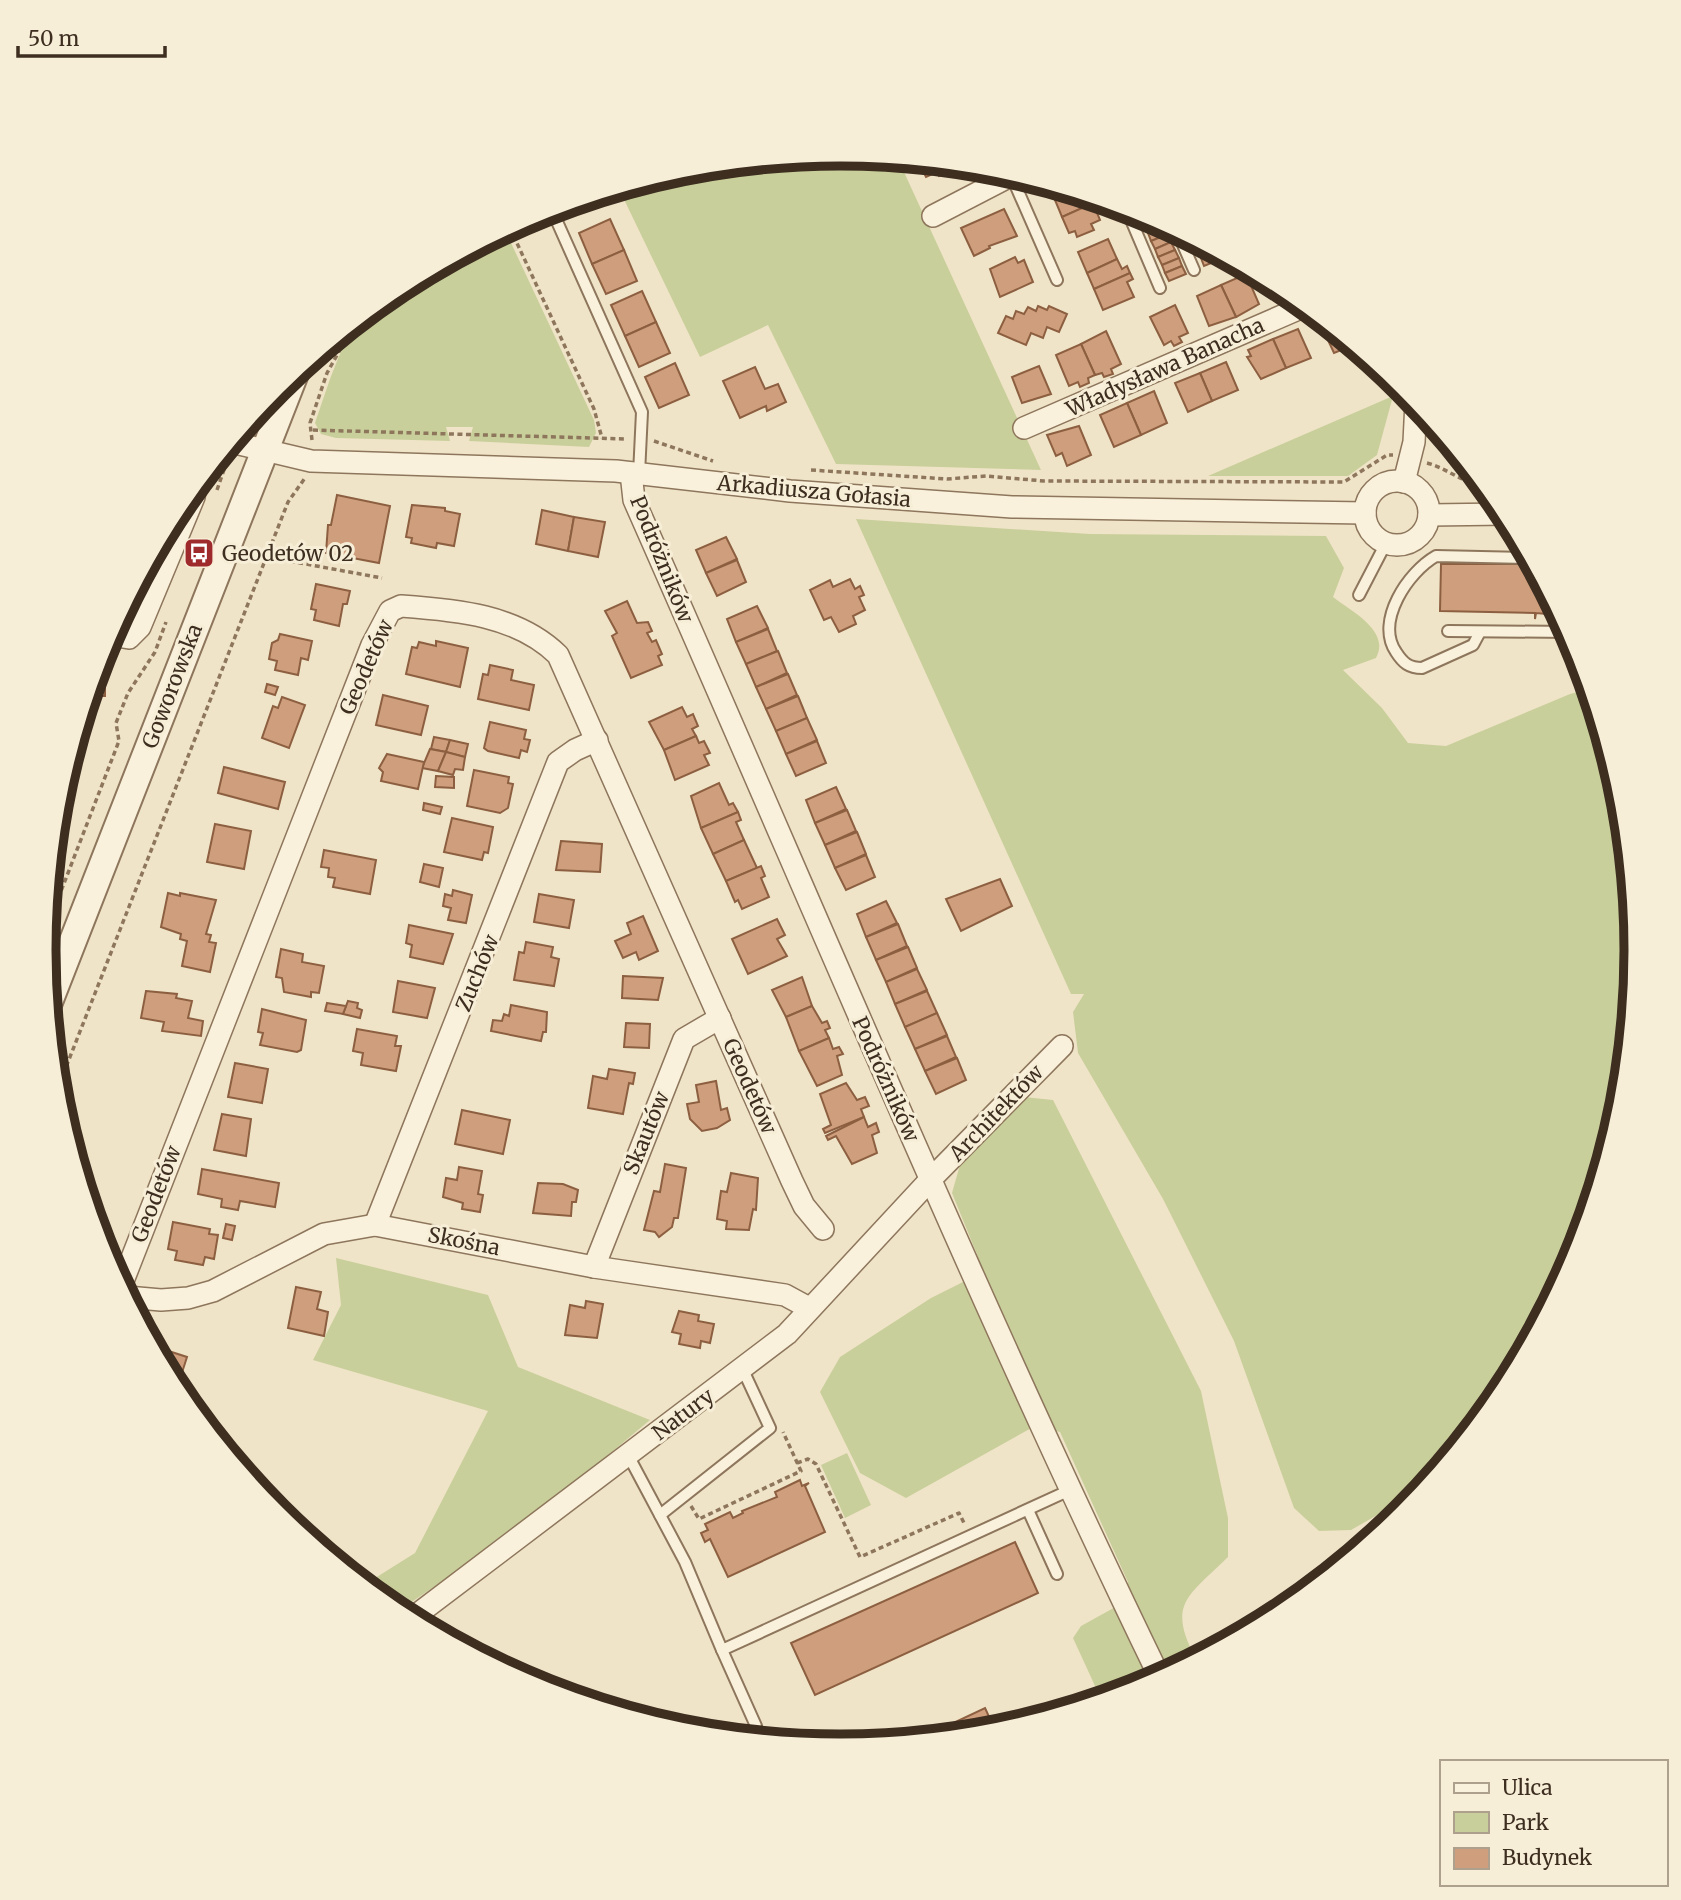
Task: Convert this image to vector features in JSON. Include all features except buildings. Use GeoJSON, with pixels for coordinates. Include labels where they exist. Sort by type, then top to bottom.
{"type":"FeatureCollection","features":[{"type":"Feature","properties":{"kind":"street"},"geometry":{"type":"LineString","coordinates":[[933,216],[999,182]]}},
{"type":"Feature","properties":{"kind":"street","name":"Władysława Banacha"},"geometry":{"type":"LineString","coordinates":[[1024,428],[1294,311]]}},
{"type":"Feature","properties":{"kind":"street","name":"Goworowska"},"geometry":{"type":"LineString","coordinates":[[57,981],[286,395]]}},
{"type":"Feature","properties":{"kind":"street"},"geometry":{"type":"LineString","coordinates":[[1404,482],[1410,458],[1414,416]]}},
{"type":"Feature","properties":{"kind":"street","name":"Arkadiusza Gołasia"},"geometry":{"type":"LineString","coordinates":[[241,445],[311,461],[635,473],[790,491],[1012,507],[1365,513]]}},
{"type":"Feature","properties":{"kind":"street","name":"Podróżników"},"geometry":{"type":"LineString","coordinates":[[635,473],[634,500],[787,845],[871,1048],[1070,1490],[1155,1668]]}},
{"type":"Feature","properties":{"kind":"street"},"geometry":{"type":"LineString","coordinates":[[1394,481],[1404,482],[1424,495],[1429,515],[1426,528],[1416,540],[1401,545],[1386,543],[1374,536],[1365,513],[1369,497],[1379,486],[1394,481]]}},
{"type":"Feature","properties":{"kind":"street"},"geometry":{"type":"LineString","coordinates":[[1429,515],[1493,514]]}},
{"type":"Feature","properties":{"kind":"street"},"geometry":{"type":"LineString","coordinates":[[122,637],[128,638],[140,627],[185,519]]}},
{"type":"Feature","properties":{"kind":"street","name":"Geodetów"},"geometry":{"type":"LineString","coordinates":[[126,1273],[372,645],[390,611],[401,606],[507,622],[529,631],[558,655],[804,1206],[823,1229]]}},
{"type":"Feature","properties":{"kind":"street","name":"Zuchów"},"geometry":{"type":"LineString","coordinates":[[375,1225],[558,762],[597,740]]}},
{"type":"Feature","properties":{"kind":"street","name":"Skautów"},"geometry":{"type":"LineString","coordinates":[[594,1267],[684,1039],[720,1017]]}},
{"type":"Feature","properties":{"kind":"street","name":"Architektów"},"geometry":{"type":"LineString","coordinates":[[930,1180],[1062,1046]]}},
{"type":"Feature","properties":{"kind":"street","name":"Natury"},"geometry":{"type":"LineString","coordinates":[[421,1612],[743,1370],[787,1334],[930,1180]]}},
{"type":"Feature","properties":{"kind":"street","name":"Skośna"},"geometry":{"type":"LineString","coordinates":[[137,1298],[188,1298],[214,1291],[324,1234],[375,1225],[594,1267],[785,1295],[809,1308]]}},
{"type":"Feature","properties":{"kind":"lane"},"geometry":{"type":"LineString","coordinates":[[1018,186],[1057,280]]}},
{"type":"Feature","properties":{"kind":"lane"},"geometry":{"type":"LineString","coordinates":[[556,219],[642,412],[641,440],[635,473]]}},
{"type":"Feature","properties":{"kind":"lane"},"geometry":{"type":"LineString","coordinates":[[1132,222],[1160,288]]}},
{"type":"Feature","properties":{"kind":"lane"},"geometry":{"type":"LineString","coordinates":[[1183,244],[1194,270]]}},
{"type":"Feature","properties":{"kind":"lane"},"geometry":{"type":"LineString","coordinates":[[1359,595],[1386,543]]}},
{"type":"Feature","properties":{"kind":"lane"},"geometry":{"type":"LineString","coordinates":[[1480,632],[1473,645],[1422,668],[1413,668],[1406,665],[1393,648],[1388,629],[1394,607],[1403,592],[1415,575],[1436,556],[1520,558]]}},
{"type":"Feature","properties":{"kind":"lane"},"geometry":{"type":"LineString","coordinates":[[1448,631],[1557,632]]}},
{"type":"Feature","properties":{"kind":"lane"},"geometry":{"type":"LineString","coordinates":[[660,1515],[770,1428],[743,1370]]}},
{"type":"Feature","properties":{"kind":"lane"},"geometry":{"type":"LineString","coordinates":[[628,1455],[685,1562],[756,1726],[753,1730]]}},
{"type":"Feature","properties":{"kind":"lane"},"geometry":{"type":"LineString","coordinates":[[722,1650],[1070,1490]]}},
{"type":"Feature","properties":{"kind":"lane"},"geometry":{"type":"LineString","coordinates":[[1028,1510],[1057,1574]]}},
{"type":"Feature","properties":{"kind":"path"},"geometry":{"type":"LineString","coordinates":[[514,237],[594,410],[602,438]]}},
{"type":"Feature","properties":{"kind":"path"},"geometry":{"type":"LineString","coordinates":[[310,423],[334,358],[342,345]]}},
{"type":"Feature","properties":{"kind":"path"},"geometry":{"type":"LineString","coordinates":[[334,358],[335,351]]}},
{"type":"Feature","properties":{"kind":"path"},"geometry":{"type":"LineString","coordinates":[[313,430],[641,440],[682,449],[716,462]]}},
{"type":"Feature","properties":{"kind":"path"},"geometry":{"type":"LineString","coordinates":[[802,470],[947,479],[986,476],[1044,481],[1345,482],[1387,455],[1446,468],[1472,484]]}},
{"type":"Feature","properties":{"kind":"path"},"geometry":{"type":"LineString","coordinates":[[66,1068],[288,502],[306,477]]}},
{"type":"Feature","properties":{"kind":"path"},"geometry":{"type":"LineString","coordinates":[[273,558],[382,578]]}},
{"type":"Feature","properties":{"kind":"path"},"geometry":{"type":"LineString","coordinates":[[58,899],[119,741],[116,723],[135,677],[155,652],[168,617]]}},
{"type":"Feature","properties":{"kind":"path"},"geometry":{"type":"LineString","coordinates":[[797,1463],[808,1459],[816,1464],[860,1557],[959,1513],[970,1536]]}},
{"type":"Feature","properties":{"kind":"green space"},"geometry":{"type":"Polygon","coordinates":[[[789,167],[902,168],[1041,470],[836,464],[768,325],[700,357],[623,196],[738,172],[789,167]]]}},
{"type":"Feature","properties":{"kind":"green space"},"geometry":{"type":"Polygon","coordinates":[[[509,239],[594,420],[596,433],[589,447],[469,441],[473,427],[446,427],[450,441],[336,438],[321,434],[315,423],[347,341],[405,298],[448,271],[509,239]]]}},
{"type":"Feature","properties":{"kind":"green space"},"geometry":{"type":"Polygon","coordinates":[[[1393,396],[1377,455],[1348,476],[1208,476],[1393,396]]]}},
{"type":"Feature","properties":{"kind":"green space"},"geometry":{"type":"Polygon","coordinates":[[[856,519],[1090,534],[1326,536],[1344,568],[1333,597],[1367,623],[1378,639],[1376,658],[1343,670],[1382,708],[1408,743],[1446,746],[1581,691],[1610,797],[1623,899],[1623,1001],[1610,1103],[1583,1202],[1565,1250],[1520,1342],[1463,1428],[1387,1513],[1379,1514],[1351,1530],[1319,1531],[1294,1508],[1234,1341],[1163,1199],[1078,1053],[1073,1012],[1084,994],[1071,994],[856,519]]]}},
{"type":"Feature","properties":{"kind":"green space"},"geometry":{"type":"Polygon","coordinates":[[[1024,1097],[1053,1100],[1201,1391],[1228,1518],[1228,1557],[1186,1602],[1183,1625],[1192,1651],[1097,1691],[1073,1638],[1081,1626],[1119,1605],[1128,1582],[1060,1432],[1035,1426],[906,1498],[860,1473],[820,1392],[840,1357],[931,1298],[963,1282],[978,1257],[952,1193],[960,1165],[1024,1097]]]}},
{"type":"Feature","properties":{"kind":"green space"},"geometry":{"type":"Polygon","coordinates":[[[336,1258],[488,1295],[518,1367],[650,1420],[527,1523],[408,1604],[373,1579],[415,1553],[488,1411],[313,1360],[341,1305],[336,1258]]]}},
{"type":"Feature","properties":{"kind":"green space"},"geometry":{"type":"Polygon","coordinates":[[[847,1453],[871,1505],[845,1518],[821,1465],[847,1453]]]}},
{"type":"Feature","properties":{"kind":"place","name":"Geodetów 02"},"geometry":{"type":"Point","coordinates":[199,553]}}]}
